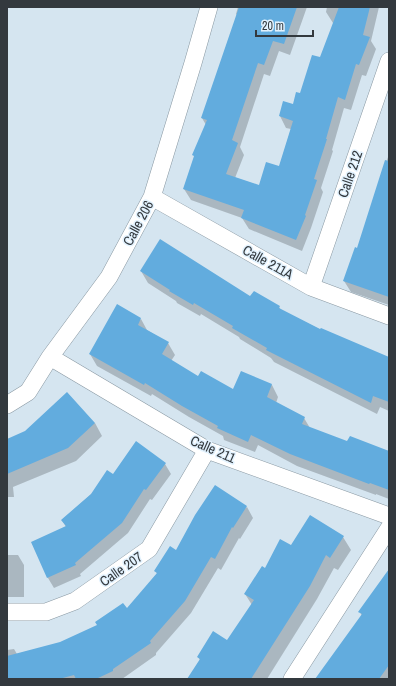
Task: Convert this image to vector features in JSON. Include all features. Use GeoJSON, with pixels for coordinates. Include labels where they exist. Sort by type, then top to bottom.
{"type":"FeatureCollection","features":[{"type":"Feature","properties":{"kind":"street","name":"Calle 206"},"geometry":{"type":"LineString","coordinates":[[7,405],[28,392],[50,358],[109,277],[152,197],[209,7]]}},
{"type":"Feature","properties":{"kind":"street","name":"Calle 212"},"geometry":{"type":"LineString","coordinates":[[311,287],[389,61]]}},
{"type":"Feature","properties":{"kind":"street","name":"Calle 211A"},"geometry":{"type":"LineString","coordinates":[[152,197],[311,287],[389,316]]}},
{"type":"Feature","properties":{"kind":"street","name":"Calle 211"},"geometry":{"type":"LineString","coordinates":[[50,358],[207,450],[389,516]]}},
{"type":"Feature","properties":{"kind":"street","name":"Calle 207"},"geometry":{"type":"LineString","coordinates":[[7,612],[46,612],[75,601],[149,549],[207,450]]}},
{"type":"Feature","properties":{"kind":"street"},"geometry":{"type":"LineString","coordinates":[[292,679],[389,528]]}},
{"type":"Feature","properties":{"kind":"building"},"geometry":{"type":"Polygon","coordinates":[[[239,7],[297,7],[284,44],[273,41],[264,65],[258,63],[232,140],[238,143],[226,174],[259,185],[266,162],[279,166],[293,121],[279,116],[283,101],[293,104],[296,92],[300,93],[312,55],[320,57],[339,7],[370,7],[363,35],[370,37],[359,65],[356,64],[345,100],[338,97],[327,139],[314,179],[317,180],[305,215],[306,216],[296,240],[241,218],[244,210],[183,189],[194,156],[192,155],[207,120],[201,118],[239,7]]]}},
{"type":"Feature","properties":{"kind":"building"},"geometry":{"type":"Polygon","coordinates":[[[385,160],[389,161],[389,297],[343,281],[355,247],[357,248],[385,160]]]}},
{"type":"Feature","properties":{"kind":"building"},"geometry":{"type":"Polygon","coordinates":[[[160,239],[250,296],[254,291],[280,306],[279,308],[320,329],[321,328],[389,357],[389,402],[373,396],[371,403],[266,350],[267,348],[232,328],[233,326],[194,303],[193,305],[169,291],[170,290],[140,271],[160,239]]]}},
{"type":"Feature","properties":{"kind":"building"},"geometry":{"type":"Polygon","coordinates":[[[117,304],[141,318],[138,325],[169,342],[162,354],[198,376],[201,371],[233,389],[241,371],[272,384],[267,397],[305,417],[302,424],[347,441],[350,436],[389,451],[389,490],[290,454],[251,435],[248,442],[217,428],[218,426],[145,383],[144,385],[89,354],[117,304]]]}},
{"type":"Feature","properties":{"kind":"building"},"geometry":{"type":"Polygon","coordinates":[[[67,392],[95,423],[68,448],[7,474],[7,439],[25,431],[67,392]]]}},
{"type":"Feature","properties":{"kind":"building"},"geometry":{"type":"Polygon","coordinates":[[[136,441],[166,463],[146,490],[144,489],[122,523],[75,563],[76,565],[47,578],[31,542],[66,526],[61,520],[91,494],[107,470],[113,474],[136,441]]]}},
{"type":"Feature","properties":{"kind":"building"},"geometry":{"type":"Polygon","coordinates":[[[215,485],[247,506],[233,528],[232,527],[215,559],[211,557],[185,601],[150,641],[151,643],[113,669],[113,671],[96,679],[76,679],[74,675],[59,679],[7,679],[7,656],[60,642],[97,625],[95,622],[123,603],[127,608],[157,573],[154,571],[170,546],[176,550],[195,515],[215,485]]]}},
{"type":"Feature","properties":{"kind":"building"},"geometry":{"type":"Polygon","coordinates":[[[310,515],[344,536],[330,558],[326,555],[310,586],[251,679],[187,679],[200,659],[197,657],[213,631],[227,640],[254,600],[244,594],[262,566],[265,568],[280,539],[291,545],[310,515]]]}},
{"type":"Feature","properties":{"kind":"building"},"geometry":{"type":"Polygon","coordinates":[[[389,569],[389,665],[379,679],[315,679],[362,614],[358,612],[389,569]]]}}]}
